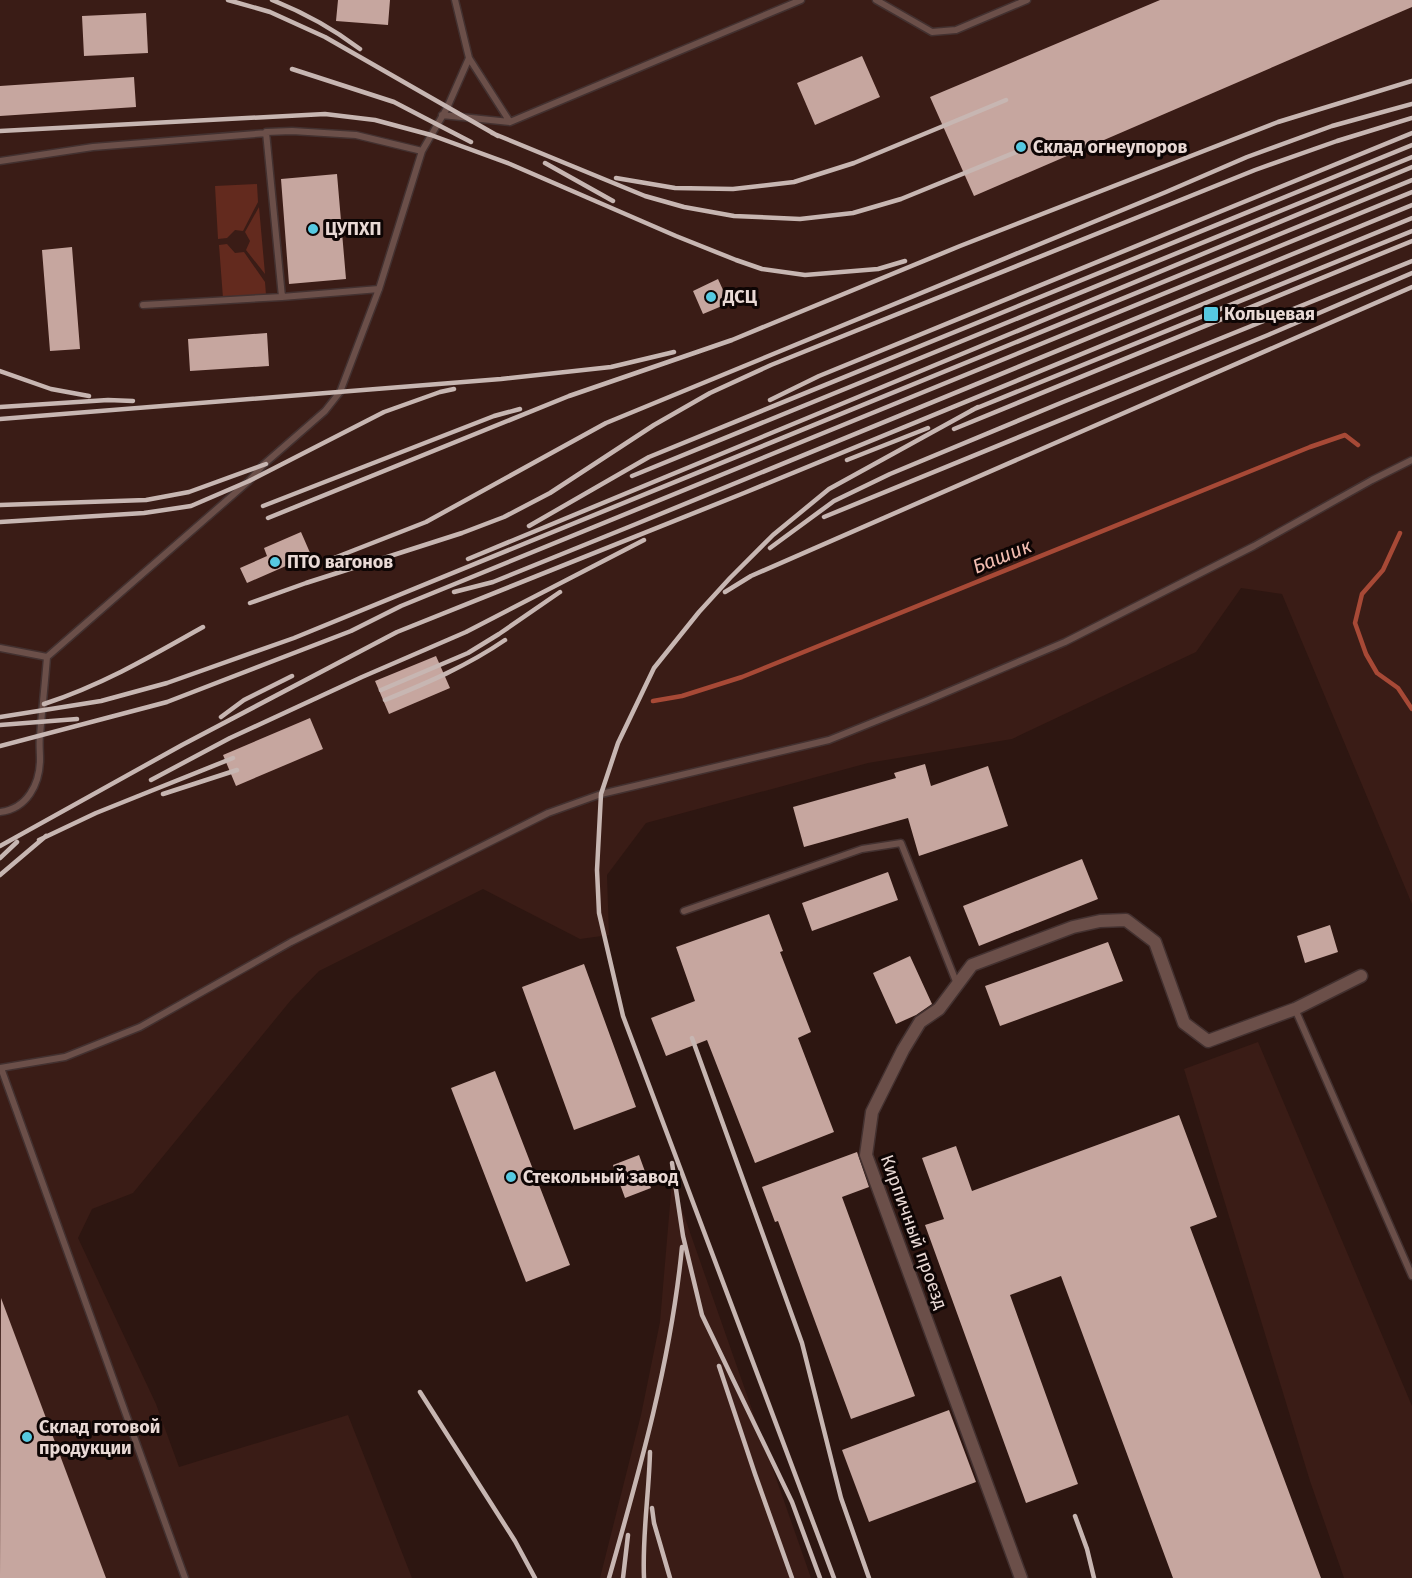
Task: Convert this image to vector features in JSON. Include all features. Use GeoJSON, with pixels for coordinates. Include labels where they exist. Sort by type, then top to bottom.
{"type":"FeatureCollection","features":[{"type":"Feature","properties":{"kind":"street","name":"Кирпичный проезд"},"geometry":{"type":"LineString","coordinates":[[1021,1578],[866,1155],[872,1112],[903,1050],[920,1022],[939,1009],[972,964],[1073,927],[1100,921],[1126,920],[1155,942],[1184,1023],[1208,1041],[1295,1009],[1361,976]]}},
{"type":"Feature","properties":{"kind":"lane"},"geometry":{"type":"LineString","coordinates":[[454,0],[469,58],[510,122]]}},
{"type":"Feature","properties":{"kind":"lane"},"geometry":{"type":"LineString","coordinates":[[442,115],[510,122],[801,0]]}},
{"type":"Feature","properties":{"kind":"lane"},"geometry":{"type":"LineString","coordinates":[[876,0],[932,32],[956,30],[1027,0]]}},
{"type":"Feature","properties":{"kind":"lane"},"geometry":{"type":"LineString","coordinates":[[0,812],[9,811],[25,802],[36,783],[40,761],[47,657],[249,481],[263,465],[325,411],[340,392],[379,290],[422,151],[469,58]]}},
{"type":"Feature","properties":{"kind":"lane"},"geometry":{"type":"LineString","coordinates":[[0,160],[93,147],[292,131],[356,135],[422,151]]}},
{"type":"Feature","properties":{"kind":"lane"},"geometry":{"type":"LineString","coordinates":[[267,134],[282,297]]}},
{"type":"Feature","properties":{"kind":"lane"},"geometry":{"type":"LineString","coordinates":[[143,305],[379,290]]}},
{"type":"Feature","properties":{"kind":"lane"},"geometry":{"type":"LineString","coordinates":[[185,1578],[1,1068],[65,1057],[140,1027],[291,942],[548,813],[601,794],[829,740],[1065,642],[1254,546],[1412,460]]}},
{"type":"Feature","properties":{"kind":"lane"},"geometry":{"type":"LineString","coordinates":[[0,648],[47,657]]}},
{"type":"Feature","properties":{"kind":"lane"},"geometry":{"type":"LineString","coordinates":[[684,911],[862,849],[901,843],[957,984]]}},
{"type":"Feature","properties":{"kind":"lane"},"geometry":{"type":"LineString","coordinates":[[1295,1009],[1412,1276]]}},
{"type":"Feature","properties":{"kind":"shaded area"},"geometry":{"type":"Polygon","coordinates":[[[0,0],[1412,0],[1412,904],[1282,594],[1241,588],[1196,652],[1012,739],[868,763],[646,823],[607,875],[609,935],[580,939],[483,889],[319,971],[291,1000],[133,1193],[92,1209],[78,1238],[156,1404],[179,1467],[348,1415],[412,1578],[0,1578],[0,0]]]}},
{"type":"Feature","properties":{"kind":"shaded area"},"geometry":{"type":"Polygon","coordinates":[[[257,184],[258,202],[243,231],[235,230],[227,238],[218,239],[215,186],[257,184]]]}},
{"type":"Feature","properties":{"kind":"shaded area"},"geometry":{"type":"Polygon","coordinates":[[[259,207],[265,274],[246,250],[250,241],[245,232],[259,207]]]}},
{"type":"Feature","properties":{"kind":"shaded area"},"geometry":{"type":"Polygon","coordinates":[[[227,244],[235,253],[244,252],[265,282],[266,295],[223,298],[219,245],[227,244]]]}},
{"type":"Feature","properties":{"kind":"shaded area"},"geometry":{"type":"Polygon","coordinates":[[[1258,1042],[1412,1406],[1412,1578],[1344,1578],[1310,1481],[1184,1069],[1258,1042]]]}},
{"type":"Feature","properties":{"kind":"shaded area"},"geometry":{"type":"Polygon","coordinates":[[[672,1181],[811,1578],[600,1578],[641,1415],[660,1322],[672,1181]]]}},
{"type":"Feature","properties":{"kind":"building"},"geometry":{"type":"Polygon","coordinates":[[[338,0],[390,0],[388,25],[336,21],[338,0]]]}},
{"type":"Feature","properties":{"kind":"building","name":"Склад огнеупоров"},"geometry":{"type":"Polygon","coordinates":[[[1160,0],[1412,0],[1412,7],[974,196],[930,97],[1160,0]]]}},
{"type":"Feature","properties":{"kind":"building"},"geometry":{"type":"Polygon","coordinates":[[[146,13],[148,53],[84,56],[82,16],[146,13]]]}},
{"type":"Feature","properties":{"kind":"building"},"geometry":{"type":"Polygon","coordinates":[[[862,56],[880,97],[815,125],[797,83],[862,56]]]}},
{"type":"Feature","properties":{"kind":"building"},"geometry":{"type":"Polygon","coordinates":[[[134,77],[136,107],[0,116],[0,86],[134,77]]]}},
{"type":"Feature","properties":{"kind":"building","name":"ЦУПХП"},"geometry":{"type":"Polygon","coordinates":[[[337,174],[346,279],[289,284],[281,179],[337,174]]]}},
{"type":"Feature","properties":{"kind":"building"},"geometry":{"type":"Polygon","coordinates":[[[72,247],[80,349],[50,351],[42,250],[72,247]]]}},
{"type":"Feature","properties":{"kind":"building","name":"ДСЦ"},"geometry":{"type":"Polygon","coordinates":[[[718,279],[729,303],[703,314],[693,291],[718,279]]]}},
{"type":"Feature","properties":{"kind":"building"},"geometry":{"type":"Polygon","coordinates":[[[267,333],[269,366],[190,371],[188,339],[267,333]]]}},
{"type":"Feature","properties":{"kind":"building","name":"ПТО вагонов"},"geometry":{"type":"Polygon","coordinates":[[[301,532],[311,555],[247,583],[240,568],[267,556],[264,548],[301,532]]]}},
{"type":"Feature","properties":{"kind":"building"},"geometry":{"type":"Polygon","coordinates":[[[436,656],[450,688],[389,714],[375,681],[436,656]]]}},
{"type":"Feature","properties":{"kind":"building"},"geometry":{"type":"Polygon","coordinates":[[[310,718],[323,749],[236,786],[223,755],[310,718]]]}},
{"type":"Feature","properties":{"kind":"building"},"geometry":{"type":"Polygon","coordinates":[[[925,764],[931,786],[988,766],[1008,826],[919,856],[908,818],[804,847],[793,807],[896,778],[894,773],[925,764]]]}},
{"type":"Feature","properties":{"kind":"building"},"geometry":{"type":"Polygon","coordinates":[[[1082,859],[1098,899],[979,946],[963,906],[1082,859]]]}},
{"type":"Feature","properties":{"kind":"building"},"geometry":{"type":"Polygon","coordinates":[[[888,872],[898,900],[812,931],[802,903],[888,872]]]}},
{"type":"Feature","properties":{"kind":"building"},"geometry":{"type":"Polygon","coordinates":[[[769,914],[783,951],[780,952],[811,1032],[798,1038],[834,1132],[755,1163],[707,1040],[666,1056],[651,1018],[695,1001],[676,947],[769,914]]]}},
{"type":"Feature","properties":{"kind":"building"},"geometry":{"type":"Polygon","coordinates":[[[1330,925],[1338,952],[1305,963],[1297,936],[1330,925]]]}},
{"type":"Feature","properties":{"kind":"building"},"geometry":{"type":"Polygon","coordinates":[[[1108,942],[1123,981],[1000,1026],[985,986],[1108,942]]]}},
{"type":"Feature","properties":{"kind":"building"},"geometry":{"type":"Polygon","coordinates":[[[910,956],[932,1004],[916,1015],[896,1024],[873,973],[910,956]]]}},
{"type":"Feature","properties":{"kind":"building"},"geometry":{"type":"Polygon","coordinates":[[[584,964],[636,1107],[574,1130],[522,987],[584,964]]]}},
{"type":"Feature","properties":{"kind":"building","name":"Стекольный завод"},"geometry":{"type":"Polygon","coordinates":[[[495,1071],[570,1265],[526,1282],[451,1088],[495,1071]]]}},
{"type":"Feature","properties":{"kind":"building"},"geometry":{"type":"Polygon","coordinates":[[[1179,1115],[1217,1217],[1190,1227],[1321,1578],[1173,1578],[1061,1276],[1010,1295],[1078,1484],[1026,1503],[925,1225],[944,1219],[922,1158],[956,1146],[972,1191],[1179,1115]]]}},
{"type":"Feature","properties":{"kind":"building"},"geometry":{"type":"Polygon","coordinates":[[[857,1152],[869,1187],[842,1197],[915,1396],[851,1419],[778,1221],[775,1222],[762,1187],[857,1152]]]}},
{"type":"Feature","properties":{"kind":"building"},"geometry":{"type":"Polygon","coordinates":[[[639,1155],[651,1188],[625,1198],[613,1165],[639,1155]]]}},
{"type":"Feature","properties":{"kind":"building","name":"Склад готовой продукции"},"geometry":{"type":"Polygon","coordinates":[[[1,1298],[106,1578],[0,1578],[1,1298]]]}},
{"type":"Feature","properties":{"kind":"building"},"geometry":{"type":"Polygon","coordinates":[[[949,1410],[976,1482],[869,1522],[842,1450],[949,1410]]]}},
{"type":"Feature","properties":{"kind":"waterway","name":"Башик"},"geometry":{"type":"LineString","coordinates":[[653,701],[682,696],[742,677],[1310,447],[1345,435],[1358,445]]}},
{"type":"Feature","properties":{"kind":"waterway","name":"Башик"},"geometry":{"type":"LineString","coordinates":[[1400,533],[1383,570],[1362,594],[1355,623],[1366,654],[1377,673],[1398,688],[1412,709]]}},
{"type":"Feature","properties":{"kind":"railway"},"geometry":{"type":"LineString","coordinates":[[228,0],[270,12],[325,37],[498,136]]}},
{"type":"Feature","properties":{"kind":"railway"},"geometry":{"type":"LineString","coordinates":[[272,0],[318,22],[360,49]]}},
{"type":"Feature","properties":{"kind":"railway"},"geometry":{"type":"LineString","coordinates":[[292,69],[394,102],[471,142]]}},
{"type":"Feature","properties":{"kind":"railway"},"geometry":{"type":"LineString","coordinates":[[268,518],[569,396],[732,340],[960,246],[1278,122],[1412,81]]}},
{"type":"Feature","properties":{"kind":"railway"},"geometry":{"type":"LineString","coordinates":[[616,178],[675,188],[733,189],[794,182],[854,163],[1006,100]]}},
{"type":"Feature","properties":{"kind":"railway"},"geometry":{"type":"LineString","coordinates":[[334,558],[426,522],[606,423],[1247,157],[1332,126],[1412,104]]}},
{"type":"Feature","properties":{"kind":"railway"},"geometry":{"type":"LineString","coordinates":[[0,131],[325,114],[375,120],[431,135],[510,164],[676,236],[762,269],[805,275],[878,269],[905,261]]}},
{"type":"Feature","properties":{"kind":"railway"},"geometry":{"type":"LineString","coordinates":[[250,603],[504,517],[550,493],[654,425],[710,393],[771,365],[1255,170],[1412,118]]}},
{"type":"Feature","properties":{"kind":"railway"},"geometry":{"type":"LineString","coordinates":[[492,133],[645,196],[684,207],[734,216],[800,219],[853,213],[901,199],[1026,148]]}},
{"type":"Feature","properties":{"kind":"railway"},"geometry":{"type":"LineString","coordinates":[[770,400],[819,376],[1412,133]]}},
{"type":"Feature","properties":{"kind":"railway"},"geometry":{"type":"LineString","coordinates":[[529,526],[649,457],[1412,145]]}},
{"type":"Feature","properties":{"kind":"railway"},"geometry":{"type":"LineString","coordinates":[[632,476],[1412,157]]}},
{"type":"Feature","properties":{"kind":"railway"},"geometry":{"type":"LineString","coordinates":[[545,163],[613,201]]}},
{"type":"Feature","properties":{"kind":"railway"},"geometry":{"type":"LineString","coordinates":[[468,559],[1412,167]]}},
{"type":"Feature","properties":{"kind":"railway"},"geometry":{"type":"LineString","coordinates":[[0,717],[101,701],[167,683],[294,638],[1412,180]]}},
{"type":"Feature","properties":{"kind":"railway"},"geometry":{"type":"LineString","coordinates":[[0,746],[167,702],[351,631],[401,606],[1412,192]]}},
{"type":"Feature","properties":{"kind":"railway"},"geometry":{"type":"LineString","coordinates":[[454,592],[493,582],[1412,205]]}},
{"type":"Feature","properties":{"kind":"railway"},"geometry":{"type":"LineString","coordinates":[[0,846],[182,745],[397,632],[744,493],[1412,218]]}},
{"type":"Feature","properties":{"kind":"railway"},"geometry":{"type":"LineString","coordinates":[[972,410],[1412,231]]}},
{"type":"Feature","properties":{"kind":"railway"},"geometry":{"type":"LineString","coordinates":[[954,429],[1412,241]]}},
{"type":"Feature","properties":{"kind":"railway"},"geometry":{"type":"LineString","coordinates":[[770,548],[834,501],[890,474],[1412,261]]}},
{"type":"Feature","properties":{"kind":"railway"},"geometry":{"type":"LineString","coordinates":[[824,517],[1268,335],[1412,273]]}},
{"type":"Feature","properties":{"kind":"railway"},"geometry":{"type":"LineString","coordinates":[[725,592],[751,576],[1412,287]]}},
{"type":"Feature","properties":{"kind":"railway"},"geometry":{"type":"LineString","coordinates":[[0,419],[501,379],[611,367],[674,352]]}},
{"type":"Feature","properties":{"kind":"railway"},"geometry":{"type":"LineString","coordinates":[[0,371],[51,389],[89,396]]}},
{"type":"Feature","properties":{"kind":"railway"},"geometry":{"type":"LineString","coordinates":[[0,522],[144,513],[191,506],[249,481],[384,412],[454,389]]}},
{"type":"Feature","properties":{"kind":"railway"},"geometry":{"type":"LineString","coordinates":[[0,407],[108,400],[133,401]]}},
{"type":"Feature","properties":{"kind":"railway"},"geometry":{"type":"LineString","coordinates":[[834,1578],[623,1016],[599,913],[597,870],[601,794],[618,743],[654,668],[730,578],[773,535],[829,489],[978,407]]}},
{"type":"Feature","properties":{"kind":"railway"},"geometry":{"type":"LineString","coordinates":[[263,506],[494,416],[520,409]]}},
{"type":"Feature","properties":{"kind":"railway"},"geometry":{"type":"LineString","coordinates":[[847,460],[928,428]]}},
{"type":"Feature","properties":{"kind":"railway"},"geometry":{"type":"LineString","coordinates":[[0,505],[146,500],[189,492],[266,464]]}},
{"type":"Feature","properties":{"kind":"railway"},"geometry":{"type":"LineString","coordinates":[[151,780],[230,738],[466,632],[644,540]]}},
{"type":"Feature","properties":{"kind":"railway"},"geometry":{"type":"LineString","coordinates":[[381,690],[468,653],[560,592]]}},
{"type":"Feature","properties":{"kind":"railway"},"geometry":{"type":"LineString","coordinates":[[44,704],[106,679],[203,627]]}},
{"type":"Feature","properties":{"kind":"railway"},"geometry":{"type":"LineString","coordinates":[[385,700],[461,666],[505,640]]}},
{"type":"Feature","properties":{"kind":"railway"},"geometry":{"type":"LineString","coordinates":[[221,717],[244,700],[292,676]]}},
{"type":"Feature","properties":{"kind":"railway"},"geometry":{"type":"LineString","coordinates":[[0,725],[77,719]]}},
{"type":"Feature","properties":{"kind":"railway"},"geometry":{"type":"LineString","coordinates":[[39,840],[96,813],[233,758]]}},
{"type":"Feature","properties":{"kind":"railway"},"geometry":{"type":"LineString","coordinates":[[163,794],[237,770]]}},
{"type":"Feature","properties":{"kind":"railway"},"geometry":{"type":"LineString","coordinates":[[0,875],[46,836]]}},
{"type":"Feature","properties":{"kind":"railway"},"geometry":{"type":"LineString","coordinates":[[0,858],[17,842]]}},
{"type":"Feature","properties":{"kind":"railway"},"geometry":{"type":"LineString","coordinates":[[692,1038],[802,1343],[841,1498],[869,1578]]}},
{"type":"Feature","properties":{"kind":"railway"},"geometry":{"type":"LineString","coordinates":[[672,1163],[683,1236],[702,1315],[792,1502],[820,1578]]}},
{"type":"Feature","properties":{"kind":"railway"},"geometry":{"type":"LineString","coordinates":[[609,1578],[653,1414],[670,1331],[682,1247]]}},
{"type":"Feature","properties":{"kind":"railway"},"geometry":{"type":"LineString","coordinates":[[719,1366],[792,1578]]}},
{"type":"Feature","properties":{"kind":"railway"},"geometry":{"type":"LineString","coordinates":[[420,1392],[515,1541],[535,1578]]}},
{"type":"Feature","properties":{"kind":"railway"},"geometry":{"type":"LineString","coordinates":[[644,1578],[650,1452]]}},
{"type":"Feature","properties":{"kind":"railway"},"geometry":{"type":"LineString","coordinates":[[652,1508],[670,1578]]}},
{"type":"Feature","properties":{"kind":"railway"},"geometry":{"type":"LineString","coordinates":[[1075,1516],[1087,1549],[1094,1578]]}},
{"type":"Feature","properties":{"kind":"railway"},"geometry":{"type":"LineString","coordinates":[[623,1578],[628,1535]]}},
{"type":"Feature","properties":{"kind":"place","name":"Склад огнеупоров"},"geometry":{"type":"Point","coordinates":[1021,147]}},
{"type":"Feature","properties":{"kind":"place","name":"ЦУПХП"},"geometry":{"type":"Point","coordinates":[313,229]}},
{"type":"Feature","properties":{"kind":"place","name":"ДСЦ"},"geometry":{"type":"Point","coordinates":[711,297]}},
{"type":"Feature","properties":{"kind":"place","name":"Кольцевая"},"geometry":{"type":"Point","coordinates":[1211,314]}},
{"type":"Feature","properties":{"kind":"place","name":"ПТО вагонов"},"geometry":{"type":"Point","coordinates":[275,562]}},
{"type":"Feature","properties":{"kind":"place","name":"Стекольный завод"},"geometry":{"type":"Point","coordinates":[511,1177]}},
{"type":"Feature","properties":{"kind":"place","name":"Склад готовой продукции"},"geometry":{"type":"Point","coordinates":[27,1437]}}]}
